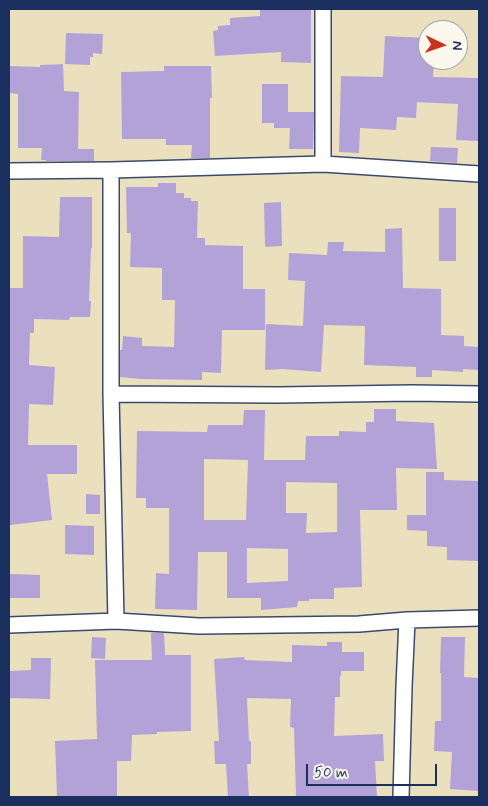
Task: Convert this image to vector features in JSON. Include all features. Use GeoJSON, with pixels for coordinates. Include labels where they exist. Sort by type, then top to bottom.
{"type":"FeatureCollection","features":[{"type":"Feature","properties":{"kind":"street"},"geometry":{"type":"LineString","coordinates":[[323,9],[323,164]]}},
{"type":"Feature","properties":{"kind":"street"},"geometry":{"type":"LineString","coordinates":[[9,171],[323,164],[479,174]]}},
{"type":"Feature","properties":{"kind":"street"},"geometry":{"type":"LineString","coordinates":[[110,170],[111,394],[116,621]]}},
{"type":"Feature","properties":{"kind":"street"},"geometry":{"type":"LineString","coordinates":[[111,394],[479,394]]}},
{"type":"Feature","properties":{"kind":"street"},"geometry":{"type":"LineString","coordinates":[[9,625],[116,621],[199,626],[358,624],[407,620],[479,618]]}},
{"type":"Feature","properties":{"kind":"street"},"geometry":{"type":"LineString","coordinates":[[401,797],[407,620]]}},
{"type":"Feature","properties":{"kind":"building"},"geometry":{"type":"Polygon","coordinates":[[[260,9],[311,9],[311,63],[281,62],[281,52],[215,56],[213,31],[218,30],[218,26],[230,25],[230,18],[260,16],[260,9]]]}},
{"type":"Feature","properties":{"kind":"building"},"geometry":{"type":"Polygon","coordinates":[[[66,33],[103,34],[102,54],[93,53],[93,57],[90,57],[90,65],[65,64],[66,33]]]}},
{"type":"Feature","properties":{"kind":"building"},"geometry":{"type":"Polygon","coordinates":[[[385,36],[418,38],[418,70],[433,70],[433,77],[479,78],[479,141],[456,140],[458,104],[417,102],[416,118],[397,117],[396,130],[360,128],[359,153],[339,152],[341,76],[383,77],[385,36]]]}},
{"type":"Feature","properties":{"kind":"building"},"geometry":{"type":"Polygon","coordinates":[[[63,64],[64,91],[79,92],[78,149],[94,149],[94,161],[46,161],[41,160],[42,148],[18,148],[18,94],[9,93],[9,66],[40,67],[40,65],[63,64]]]}},
{"type":"Feature","properties":{"kind":"building"},"geometry":{"type":"Polygon","coordinates":[[[164,66],[211,66],[210,158],[191,158],[192,145],[166,145],[166,139],[122,139],[121,72],[164,71],[164,66]]]}},
{"type":"Feature","properties":{"kind":"building"},"geometry":{"type":"Polygon","coordinates":[[[262,84],[288,84],[288,112],[314,112],[313,149],[289,149],[290,128],[274,128],[274,123],[262,123],[262,84]]]}},
{"type":"Feature","properties":{"kind":"building"},"geometry":{"type":"Polygon","coordinates":[[[431,147],[458,148],[457,163],[430,161],[431,147]]]}},
{"type":"Feature","properties":{"kind":"building"},"geometry":{"type":"Polygon","coordinates":[[[158,183],[176,183],[176,193],[184,193],[184,198],[198,201],[197,238],[205,238],[205,245],[243,246],[243,289],[265,289],[265,330],[222,330],[221,373],[202,372],[202,380],[120,377],[120,350],[122,350],[123,336],[142,338],[142,346],[174,347],[175,300],[162,300],[162,268],[130,267],[131,233],[127,233],[126,187],[158,187],[158,183]]]}},
{"type":"Feature","properties":{"kind":"building"},"geometry":{"type":"Polygon","coordinates":[[[60,197],[92,197],[90,317],[70,317],[69,320],[34,319],[34,333],[30,333],[29,365],[55,367],[53,405],[29,404],[28,445],[77,445],[77,474],[47,474],[52,520],[10,525],[9,288],[23,288],[23,236],[59,237],[60,197]]]}},
{"type":"Feature","properties":{"kind":"building"},"geometry":{"type":"Polygon","coordinates":[[[281,202],[282,246],[265,247],[264,203],[281,202]]]}},
{"type":"Feature","properties":{"kind":"building"},"geometry":{"type":"Polygon","coordinates":[[[439,208],[456,208],[456,261],[439,261],[439,208]]]}},
{"type":"Feature","properties":{"kind":"building"},"geometry":{"type":"Polygon","coordinates":[[[402,228],[403,288],[441,289],[441,335],[464,336],[464,346],[479,347],[479,370],[463,369],[463,372],[432,370],[432,377],[416,377],[416,367],[364,365],[365,326],[324,325],[321,372],[282,369],[265,370],[266,324],[303,326],[305,281],[288,280],[289,253],[327,255],[328,242],[344,242],[343,251],[385,252],[385,229],[402,228]]]}},
{"type":"Feature","properties":{"kind":"building"},"geometry":{"type":"Polygon","coordinates":[[[374,409],[396,409],[396,421],[434,423],[437,469],[396,468],[397,510],[360,510],[362,587],[334,588],[334,599],[309,599],[309,601],[298,601],[297,607],[261,610],[261,598],[227,598],[227,552],[198,552],[197,610],[155,609],[156,573],[169,574],[169,508],[146,508],[146,498],[136,498],[137,431],[207,432],[208,425],[243,425],[244,410],[265,410],[264,460],[305,460],[306,436],[339,436],[339,431],[366,432],[366,422],[374,422],[374,409]],[[204,459],[204,520],[246,520],[248,460],[204,459]],[[286,482],[286,513],[307,513],[306,533],[337,532],[337,483],[286,482]],[[247,548],[247,583],[288,581],[288,549],[247,548]]]}},
{"type":"Feature","properties":{"kind":"building"},"geometry":{"type":"Polygon","coordinates":[[[426,472],[444,472],[444,480],[479,481],[479,561],[447,560],[447,547],[427,546],[427,531],[407,530],[407,515],[426,515],[426,472]]]}},
{"type":"Feature","properties":{"kind":"building"},"geometry":{"type":"Polygon","coordinates":[[[86,494],[100,495],[100,514],[86,514],[86,494]]]}},
{"type":"Feature","properties":{"kind":"building"},"geometry":{"type":"Polygon","coordinates":[[[65,525],[94,526],[94,555],[65,554],[65,525]]]}},
{"type":"Feature","properties":{"kind":"building"},"geometry":{"type":"Polygon","coordinates":[[[10,574],[40,575],[40,598],[10,598],[10,574]]]}},
{"type":"Feature","properties":{"kind":"building"},"geometry":{"type":"Polygon","coordinates":[[[151,633],[164,633],[165,655],[191,655],[191,731],[132,735],[131,761],[117,761],[117,797],[57,797],[55,741],[97,739],[95,660],[152,660],[151,633]]]}},
{"type":"Feature","properties":{"kind":"building"},"geometry":{"type":"Polygon","coordinates":[[[92,637],[106,638],[105,659],[91,658],[92,637]]]}},
{"type":"Feature","properties":{"kind":"building"},"geometry":{"type":"Polygon","coordinates":[[[441,637],[465,637],[464,677],[479,678],[479,791],[450,789],[452,752],[434,751],[435,721],[441,721],[441,637]]]}},
{"type":"Feature","properties":{"kind":"building"},"geometry":{"type":"Polygon","coordinates":[[[327,642],[342,642],[342,652],[364,652],[364,671],[341,671],[340,697],[335,697],[334,736],[383,734],[384,761],[375,761],[377,797],[296,797],[294,728],[290,727],[291,699],[247,698],[249,741],[251,741],[251,764],[247,764],[249,797],[228,797],[226,764],[215,764],[214,741],[219,741],[214,659],[244,657],[245,660],[292,662],[292,645],[327,646],[327,642]]]}},
{"type":"Feature","properties":{"kind":"building"},"geometry":{"type":"Polygon","coordinates":[[[31,658],[51,658],[50,699],[9,698],[9,671],[31,670],[31,658]]]}}]}
